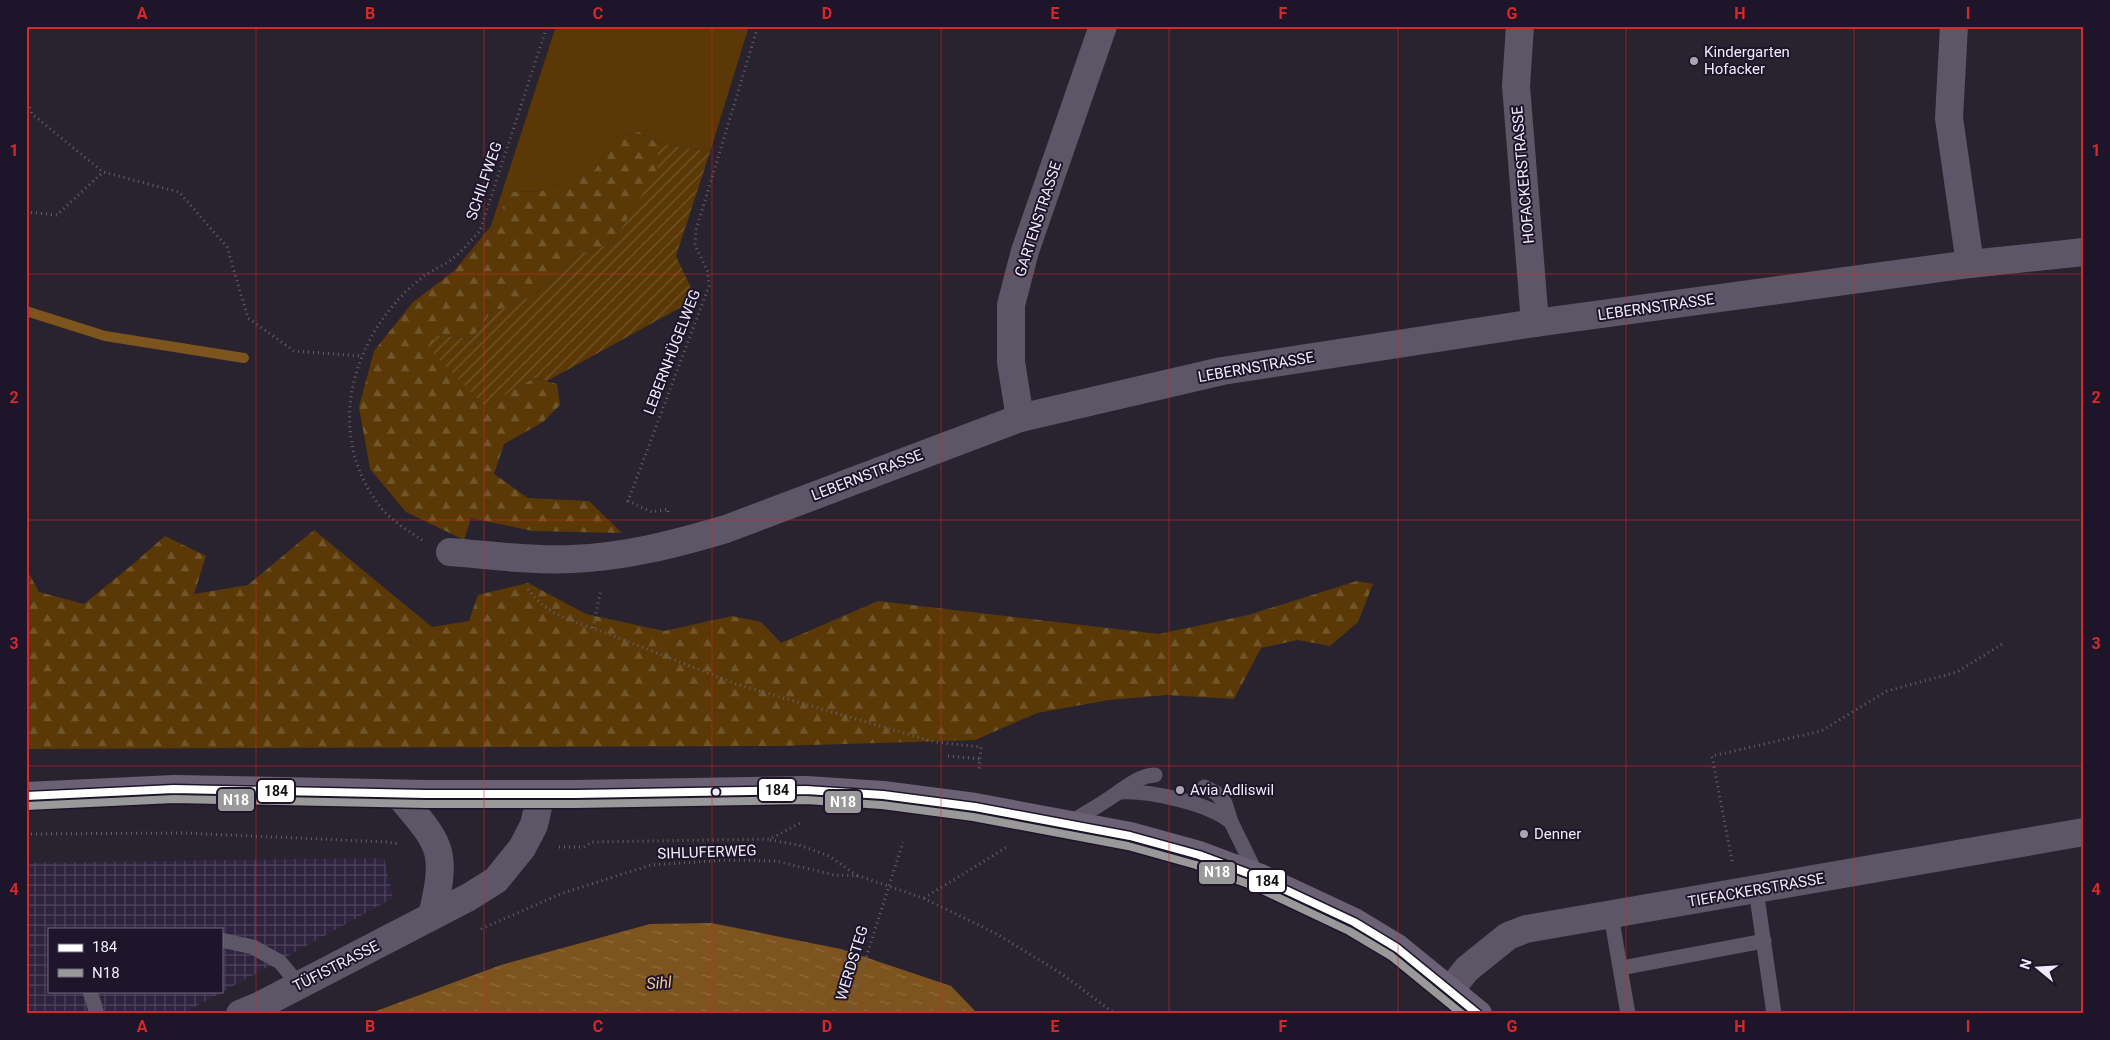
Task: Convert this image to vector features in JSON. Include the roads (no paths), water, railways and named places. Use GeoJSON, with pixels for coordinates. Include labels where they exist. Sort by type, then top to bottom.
{"type":"FeatureCollection","features":[{"type":"Feature","properties":{"kind":"main road"},"geometry":{"type":"LineString","coordinates":[[26,796],[174,789],[398,794],[815,790],[901,797],[975,807],[1070,823],[1130,836],[1199,855],[1258,877],[1354,922],[1397,948],[1478,1014]]}},
{"type":"Feature","properties":{"kind":"street","name":"GARTENSTRASSE"},"geometry":{"type":"LineString","coordinates":[[1020,418],[1011,362],[1011,305],[1025,251],[1103,26]]}},
{"type":"Feature","properties":{"kind":"street","name":"HOFACKERSTRASSE"},"geometry":{"type":"LineString","coordinates":[[1520,26],[1516,86],[1535,323]]}},
{"type":"Feature","properties":{"kind":"street"},"geometry":{"type":"LineString","coordinates":[[1954,26],[1949,118],[1970,264]]}},
{"type":"Feature","properties":{"kind":"street","name":"LEBERNSTRASSE"},"geometry":{"type":"LineString","coordinates":[[450,552],[570,560],[644,551],[677,544],[726,529],[1020,418],[1222,371],[1535,323],[1970,264],[2084,252]]}},
{"type":"Feature","properties":{"kind":"street"},"geometry":{"type":"LineString","coordinates":[[398,794],[428,830],[438,847],[441,860],[438,889],[432,916]]}},
{"type":"Feature","properties":{"kind":"street","name":"TÜFISTRASSE"},"geometry":{"type":"LineString","coordinates":[[254,1011],[299,985],[469,897],[496,880],[522,848],[530,833],[534,825],[541,794]]}},
{"type":"Feature","properties":{"kind":"street","name":"TIEFACKERSTRASSE"},"geometry":{"type":"LineString","coordinates":[[1450,990],[1467,969],[1508,936],[1526,929],[2084,832]]}},
{"type":"Feature","properties":{"kind":"lane"},"geometry":{"type":"LineString","coordinates":[[1070,823],[1119,792],[1131,782],[1146,776],[1155,775]]}},
{"type":"Feature","properties":{"kind":"lane"},"geometry":{"type":"LineString","coordinates":[[1204,787],[1216,792],[1225,803],[1231,822],[1258,877]]}},
{"type":"Feature","properties":{"kind":"lane"},"geometry":{"type":"LineString","coordinates":[[1119,792],[1133,791],[1199,806],[1222,814],[1231,822]]}},
{"type":"Feature","properties":{"kind":"lane"},"geometry":{"type":"LineString","coordinates":[[1756,890],[1774,1014]]}},
{"type":"Feature","properties":{"kind":"lane"},"geometry":{"type":"LineString","coordinates":[[1612,915],[1628,1014]]}},
{"type":"Feature","properties":{"kind":"lane"},"geometry":{"type":"LineString","coordinates":[[222,940],[253,947],[280,962],[299,985]]}},
{"type":"Feature","properties":{"kind":"lane"},"geometry":{"type":"LineString","coordinates":[[1621,968],[1764,941]]}},
{"type":"Feature","properties":{"kind":"lane"},"geometry":{"type":"LineString","coordinates":[[90,992],[97,1014]]}},
{"type":"Feature","properties":{"kind":"water","name":"Sihl"},"geometry":{"type":"Polygon","coordinates":[[[711,923],[841,949],[951,986],[978,1014],[368,1014],[501,965],[650,924],[711,923]]]}},
{"type":"Feature","properties":{"kind":"waterway"},"geometry":{"type":"LineString","coordinates":[[26,311],[105,336],[244,358]]}},
{"type":"Feature","properties":{"kind":"place","name":"Kindergarten Hofacker"},"geometry":{"type":"Point","coordinates":[1694,61]}},
{"type":"Feature","properties":{"kind":"place","name":"Avia Adliswil"},"geometry":{"type":"Point","coordinates":[1180,790]}},
{"type":"Feature","properties":{"kind":"place","name":"Denner"},"geometry":{"type":"Point","coordinates":[1524,834]}}]}
